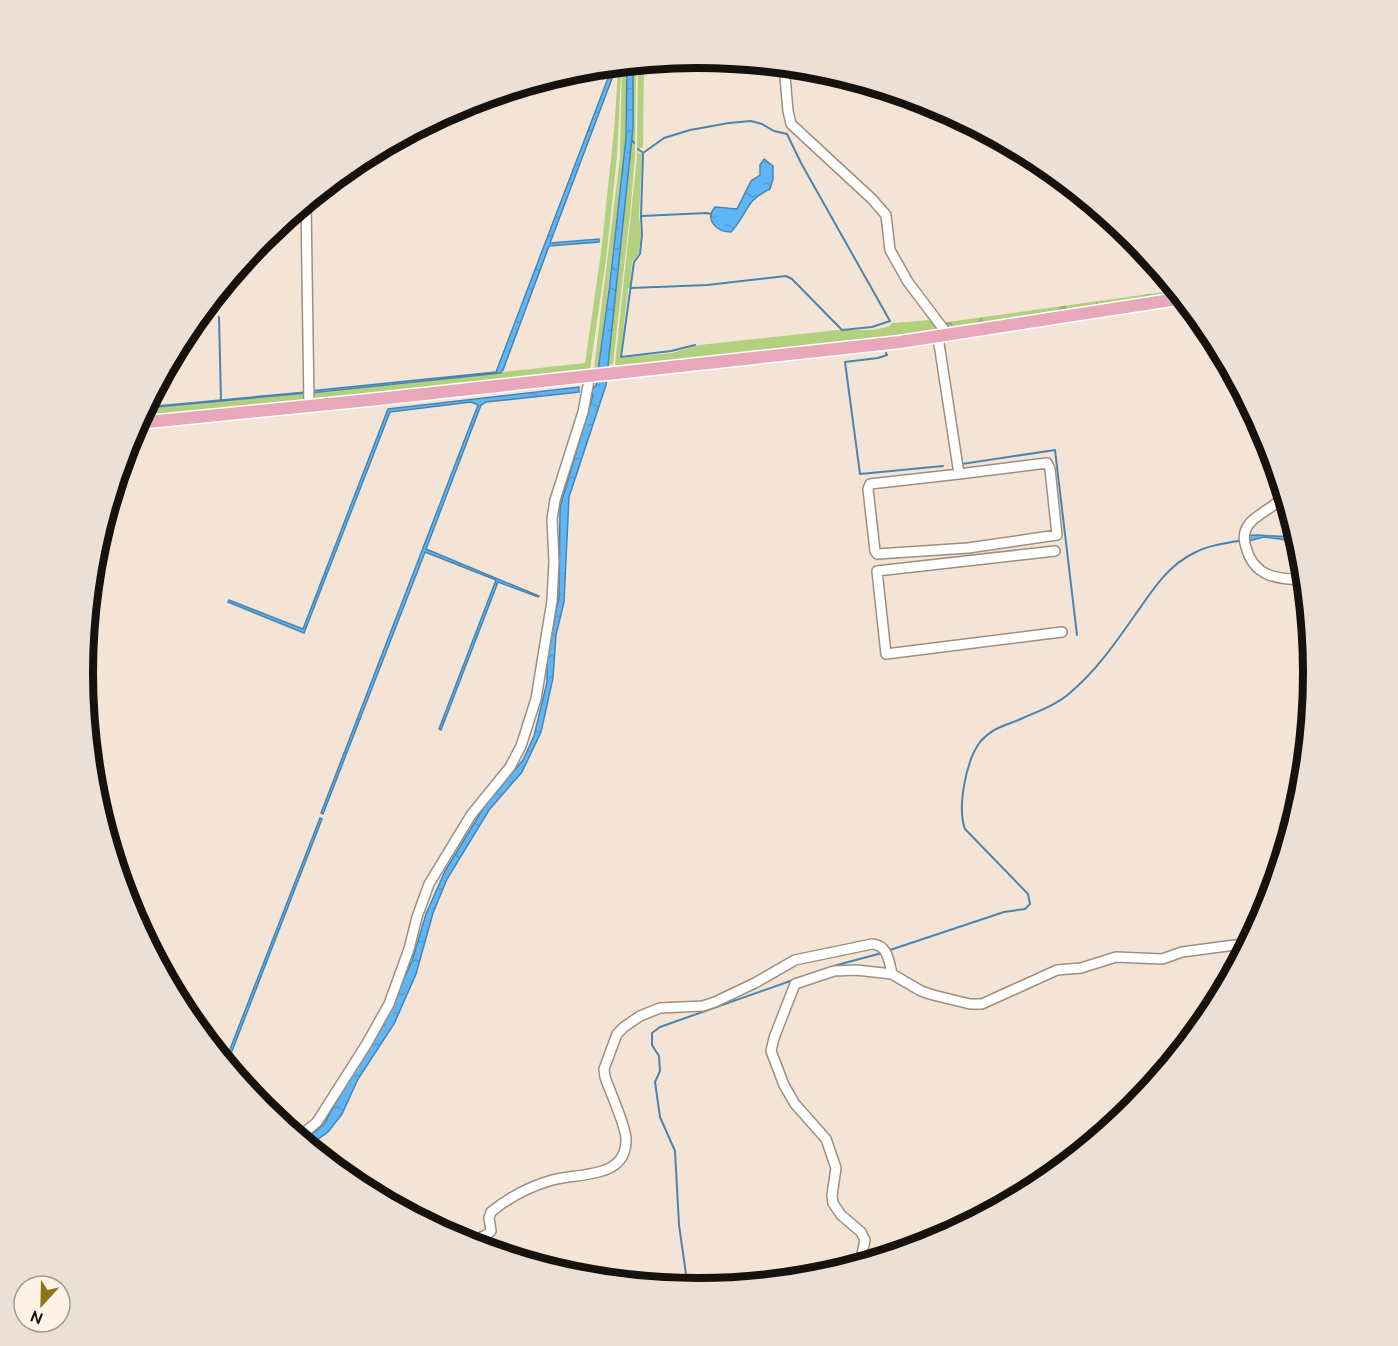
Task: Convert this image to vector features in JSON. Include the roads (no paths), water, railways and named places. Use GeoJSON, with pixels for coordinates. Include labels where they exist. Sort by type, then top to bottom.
{"type":"FeatureCollection","features":[{"type":"Feature","properties":{"kind":"main road"},"geometry":{"type":"LineString","coordinates":[[148,422],[943,336],[1175,299]]}},
{"type":"Feature","properties":{"kind":"street"},"geometry":{"type":"LineString","coordinates":[[785,74],[791,124],[872,199],[886,215],[890,250],[943,336],[959,474]]}},
{"type":"Feature","properties":{"kind":"street"},"geometry":{"type":"LineString","coordinates":[[306,213],[309,406]]}},
{"type":"Feature","properties":{"kind":"street"},"geometry":{"type":"LineString","coordinates":[[305,1132],[317,1122],[366,1046],[388,1004],[409,949],[429,884],[471,815],[510,767],[521,746],[536,699],[552,601],[554,561],[552,519],[555,500],[583,412],[592,375]]}},
{"type":"Feature","properties":{"kind":"street"},"geometry":{"type":"LineString","coordinates":[[1043,463],[1048,465],[1057,535],[968,548],[877,554],[868,486],[870,484],[959,474],[1043,463]]}},
{"type":"Feature","properties":{"kind":"street"},"geometry":{"type":"LineString","coordinates":[[1279,500],[1271,509],[1251,522],[1245,531],[1245,546],[1255,568],[1263,573],[1297,580]]}},
{"type":"Feature","properties":{"kind":"street"},"geometry":{"type":"LineString","coordinates":[[1032,539],[1034,553]]}},
{"type":"Feature","properties":{"kind":"street"},"geometry":{"type":"LineString","coordinates":[[968,548],[970,560]]}},
{"type":"Feature","properties":{"kind":"street"},"geometry":{"type":"LineString","coordinates":[[1055,551],[877,571],[886,654],[1062,632]]}},
{"type":"Feature","properties":{"kind":"street"},"geometry":{"type":"LineString","coordinates":[[904,554],[906,567]]}},
{"type":"Feature","properties":{"kind":"street"},"geometry":{"type":"LineString","coordinates":[[481,1237],[491,1231],[489,1218],[491,1212],[527,1190],[549,1181],[586,1176],[607,1170],[617,1164],[622,1157],[626,1139],[625,1129],[604,1069],[617,1034],[632,1021],[660,1008],[703,1006],[715,1002],[778,971],[795,960],[872,944],[880,945],[885,949],[892,974]]}},
{"type":"Feature","properties":{"kind":"street"},"geometry":{"type":"LineString","coordinates":[[862,1256],[865,1240],[861,1232],[841,1215],[833,1203],[836,1168],[826,1139],[795,1104],[784,1085],[771,1051],[795,984],[843,969],[892,974],[933,996],[970,1004],[982,1004],[1057,970],[1081,968],[1116,957],[1162,959],[1182,952],[1240,944]]}},
{"type":"Feature","properties":{"kind":"water"},"geometry":{"type":"Polygon","coordinates":[[[627,72],[633,72],[633,128],[606,385],[569,497],[564,602],[556,635],[553,678],[541,732],[522,772],[489,810],[447,879],[433,913],[416,974],[394,1024],[358,1079],[342,1114],[328,1132],[316,1141],[310,1136],[324,1124],[379,1032],[412,961],[426,914],[445,871],[484,807],[523,760],[534,736],[547,682],[547,658],[559,597],[560,507],[593,395],[591,391],[596,385],[626,138],[627,72]]]}},
{"type":"Feature","properties":{"kind":"water"},"geometry":{"type":"Polygon","coordinates":[[[614,74],[550,243],[599,239],[599,242],[549,246],[503,370],[500,373],[310,393],[310,391],[496,372],[609,75],[614,74]]]}},
{"type":"Feature","properties":{"kind":"water"},"geometry":{"type":"Polygon","coordinates":[[[764,159],[773,166],[770,189],[751,203],[731,232],[717,228],[711,216],[715,207],[737,209],[751,181],[760,175],[760,165],[764,159]]]}},
{"type":"Feature","properties":{"kind":"water"},"geometry":{"type":"Polygon","coordinates":[[[579,387],[579,392],[486,402],[481,405],[426,549],[539,596],[498,582],[441,730],[439,729],[496,580],[425,552],[323,814],[321,813],[478,405],[471,402],[390,412],[304,633],[228,602],[229,600],[303,629],[388,409],[579,387]]]}},
{"type":"Feature","properties":{"kind":"water"},"geometry":{"type":"Polygon","coordinates":[[[306,392],[155,407],[156,406],[306,392]]]}},
{"type":"Feature","properties":{"kind":"water"},"geometry":{"type":"Polygon","coordinates":[[[1253,535],[1288,535],[1289,539],[1264,537],[1248,541],[1247,536],[1253,535]]]}},
{"type":"Feature","properties":{"kind":"water"},"geometry":{"type":"Polygon","coordinates":[[[320,818],[322,819],[230,1056],[228,1053],[320,818]]]}},
{"type":"Feature","properties":{"kind":"waterway"},"geometry":{"type":"LineString","coordinates":[[888,98],[910,109],[933,115]]}},
{"type":"Feature","properties":{"kind":"waterway"},"geometry":{"type":"LineString","coordinates":[[631,288],[707,285],[786,276],[792,279],[842,330],[872,327],[890,321],[787,134],[751,121],[729,123],[690,130],[664,138],[643,153],[638,149]]}},
{"type":"Feature","properties":{"kind":"waterway"},"geometry":{"type":"LineString","coordinates":[[643,154],[640,254],[634,262],[621,357],[671,351],[695,345]]}},
{"type":"Feature","properties":{"kind":"waterway"},"geometry":{"type":"LineString","coordinates":[[642,216],[711,214]]}},
{"type":"Feature","properties":{"kind":"waterway"},"geometry":{"type":"LineString","coordinates":[[219,317],[221,401]]}},
{"type":"Feature","properties":{"kind":"waterway"},"geometry":{"type":"LineString","coordinates":[[886,353],[887,355],[878,358],[845,362],[860,474],[943,466]]}},
{"type":"Feature","properties":{"kind":"waterway"},"geometry":{"type":"LineString","coordinates":[[962,464],[1055,450],[1077,635]]}},
{"type":"Feature","properties":{"kind":"waterway"},"geometry":{"type":"LineString","coordinates":[[890,950],[1004,912],[1025,909],[1030,904],[1028,894],[965,829],[962,809],[964,784],[975,750],[980,742],[1000,727],[1035,713],[1066,696],[1106,655],[1161,580],[1184,558],[1206,548],[1243,540]]}},
{"type":"Feature","properties":{"kind":"waterway"},"geometry":{"type":"LineString","coordinates":[[815,973],[882,953]]}},
{"type":"Feature","properties":{"kind":"waterway"},"geometry":{"type":"LineString","coordinates":[[687,1278],[679,1225],[675,1151],[660,1117],[655,1082],[660,1071],[659,1056],[652,1045],[652,1033],[660,1027],[796,979]]}}]}
